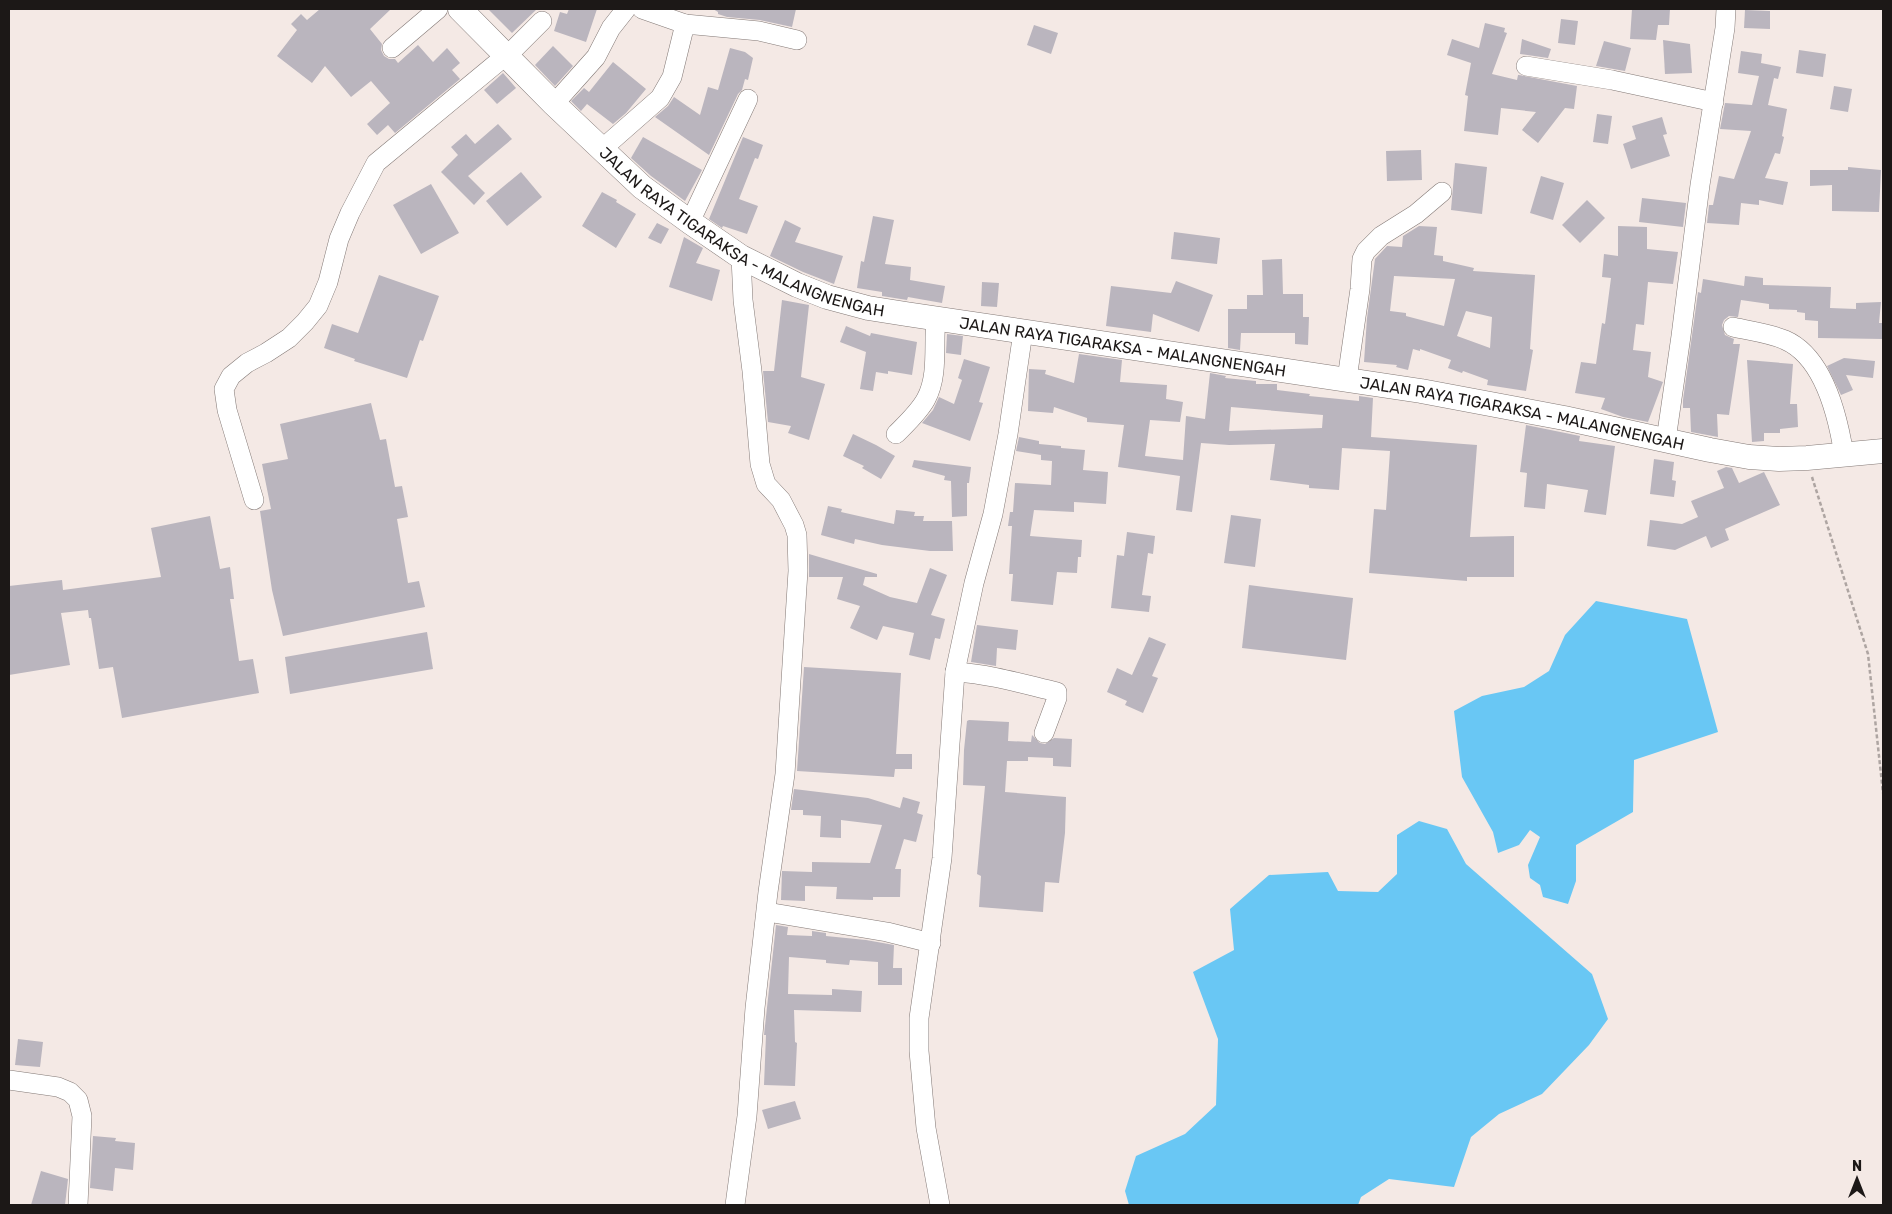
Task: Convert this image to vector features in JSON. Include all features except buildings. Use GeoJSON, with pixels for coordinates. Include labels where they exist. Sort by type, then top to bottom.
{"type":"FeatureCollection","features":[{"type":"Feature","properties":{"kind":"main road","name":"JALAN RAYA TIGARAKSA - MALANGNENGAH"},"geometry":{"type":"LineString","coordinates":[[460,9],[554,104],[642,187],[741,257],[797,285],[827,296],[868,308],[1347,379],[1564,418],[1749,457],[1807,458],[1883,451]]}},
{"type":"Feature","properties":{"kind":"street"},"geometry":{"type":"LineString","coordinates":[[392,48],[438,9]]}},
{"type":"Feature","properties":{"kind":"street"},"geometry":{"type":"LineString","coordinates":[[554,104],[596,57],[611,28],[626,9]]}},
{"type":"Feature","properties":{"kind":"street"},"geometry":{"type":"LineString","coordinates":[[642,9],[686,24],[759,31],[797,40]]}},
{"type":"Feature","properties":{"kind":"street"},"geometry":{"type":"LineString","coordinates":[[1666,440],[1699,194],[1725,28],[1726,9]]}},
{"type":"Feature","properties":{"kind":"street"},"geometry":{"type":"LineString","coordinates":[[254,500],[226,410],[224,395],[226,383],[231,376],[247,363],[289,338],[314,312],[328,282],[339,239],[376,163],[506,56],[542,20]]}},
{"type":"Feature","properties":{"kind":"street"},"geometry":{"type":"LineString","coordinates":[[602,149],[660,98],[672,77],[686,24]]}},
{"type":"Feature","properties":{"kind":"street"},"geometry":{"type":"LineString","coordinates":[[1526,66],[1612,80],[1714,102]]}},
{"type":"Feature","properties":{"kind":"street"},"geometry":{"type":"LineString","coordinates":[[690,222],[748,99]]}},
{"type":"Feature","properties":{"kind":"street"},"geometry":{"type":"LineString","coordinates":[[1347,379],[1360,289],[1362,260],[1366,251],[1381,236],[1416,214],[1442,192]]}},
{"type":"Feature","properties":{"kind":"street"},"geometry":{"type":"LineString","coordinates":[[735,1205],[747,1116],[755,1008],[785,774],[798,560],[797,536],[791,517],[781,500],[766,484],[762,475],[758,452],[752,371],[742,300],[741,257]]}},
{"type":"Feature","properties":{"kind":"street"},"geometry":{"type":"LineString","coordinates":[[896,434],[915,414],[927,397],[934,369],[936,318]]}},
{"type":"Feature","properties":{"kind":"street"},"geometry":{"type":"LineString","coordinates":[[1733,327],[1785,340],[1802,351],[1816,369],[1832,400],[1844,454]]}},
{"type":"Feature","properties":{"kind":"street"},"geometry":{"type":"LineString","coordinates":[[940,1205],[926,1128],[919,1051],[919,1018],[942,858],[955,672],[974,583],[993,514],[1008,434],[1023,332]]}},
{"type":"Feature","properties":{"kind":"street"},"geometry":{"type":"LineString","coordinates":[[955,672],[973,673],[1005,679],[1057,692],[1057,698],[1044,733]]}},
{"type":"Feature","properties":{"kind":"street"},"geometry":{"type":"LineString","coordinates":[[767,912],[887,932],[931,943]]}},
{"type":"Feature","properties":{"kind":"street"},"geometry":{"type":"LineString","coordinates":[[9,1080],[58,1088],[70,1092],[78,1100],[82,1116],[78,1205]]}},
{"type":"Feature","properties":{"kind":"path"},"geometry":{"type":"LineString","coordinates":[[1807,458],[1815,489],[1868,654],[1883,793]]}},
{"type":"Feature","properties":{"kind":"water"},"geometry":{"type":"Polygon","coordinates":[[[1596,601],[1687,619],[1718,732],[1634,760],[1633,812],[1576,845],[1576,881],[1568,904],[1543,897],[1540,885],[1530,878],[1528,865],[1540,837],[1530,830],[1519,845],[1498,853],[1493,832],[1462,777],[1454,711],[1482,696],[1524,687],[1549,671],[1565,635],[1596,601]]]}},
{"type":"Feature","properties":{"kind":"water"},"geometry":{"type":"Polygon","coordinates":[[[1419,821],[1447,829],[1466,864],[1592,974],[1608,1019],[1589,1045],[1542,1094],[1499,1114],[1471,1137],[1454,1187],[1389,1179],[1361,1197],[1358,1205],[1129,1205],[1125,1191],[1136,1156],[1185,1134],[1216,1105],[1218,1039],[1193,972],[1234,950],[1230,909],[1269,875],[1328,872],[1338,891],[1378,892],[1397,874],[1397,835],[1419,821]]]}}]}
